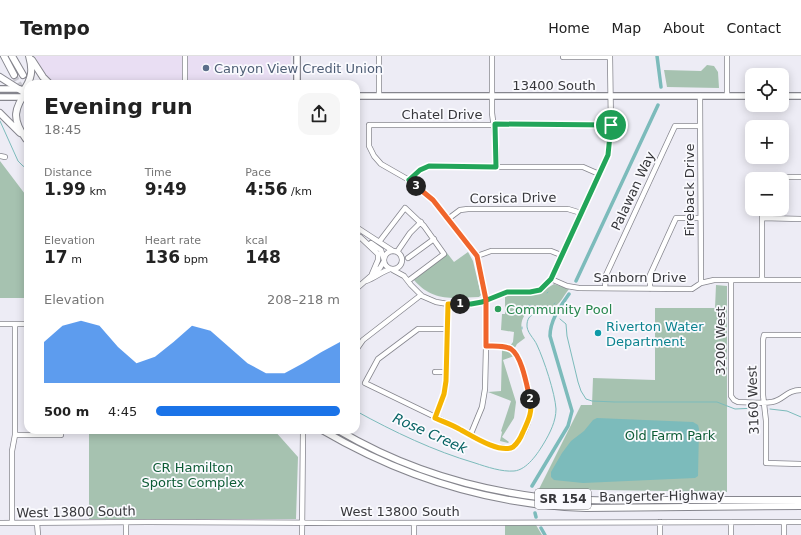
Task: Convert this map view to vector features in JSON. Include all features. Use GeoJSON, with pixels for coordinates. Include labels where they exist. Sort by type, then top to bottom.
{"type":"FeatureCollection","features":[{"type":"Feature","properties":{"kind":"highway"},"geometry":{"type":"LineString","coordinates":[[4,56],[14,75]]}},
{"type":"Feature","properties":{"kind":"highway"},"geometry":{"type":"LineString","coordinates":[[12,56],[23,75]]}},
{"type":"Feature","properties":{"kind":"highway"},"geometry":{"type":"LineString","coordinates":[[29,56],[46,80]]}},
{"type":"Feature","properties":{"kind":"highway"},"geometry":{"type":"LineString","coordinates":[[29,56],[32,73],[30,80]]}},
{"type":"Feature","properties":{"kind":"highway"},"geometry":{"type":"LineString","coordinates":[[0,77],[24,91]]}},
{"type":"Feature","properties":{"kind":"highway"},"geometry":{"type":"LineString","coordinates":[[24,94],[17,106],[16,118],[24,135]]}},
{"type":"Feature","properties":{"kind":"highway"},"geometry":{"type":"LineString","coordinates":[[0,113],[24,137]]}},
{"type":"Feature","properties":{"kind":"highway","name":"Bangerter Highway"},"geometry":{"type":"LineString","coordinates":[[329,434],[367,455],[414,475],[465,491],[518,502],[560,507],[592,508],[801,506]]}},
{"type":"Feature","properties":{"kind":"highway","name":"Bangerter Highway"},"geometry":{"type":"LineString","coordinates":[[346,434],[382,453],[434,474],[477,486],[521,494],[553,498],[596,500],[801,500]]}},
{"type":"Feature","properties":{"kind":"main road"},"geometry":{"type":"LineString","coordinates":[[297,56],[297,80]]}},
{"type":"Feature","properties":{"kind":"main road"},"geometry":{"type":"LineString","coordinates":[[0,89],[24,92]]}},
{"type":"Feature","properties":{"kind":"main road"},"geometry":{"type":"LineString","coordinates":[[0,96],[24,92]]}},
{"type":"Feature","properties":{"kind":"main road","name":"13400 South"},"geometry":{"type":"LineString","coordinates":[[360,96],[745,96]]}},
{"type":"Feature","properties":{"kind":"main road"},"geometry":{"type":"LineString","coordinates":[[789,96],[801,96]]}},
{"type":"Feature","properties":{"kind":"street"},"geometry":{"type":"LineString","coordinates":[[185,56],[185,80]]}},
{"type":"Feature","properties":{"kind":"street"},"geometry":{"type":"LineString","coordinates":[[379,56],[379,96]]}},
{"type":"Feature","properties":{"kind":"street"},"geometry":{"type":"LineString","coordinates":[[492,56],[492,113],[495,124],[496,167]]}},
{"type":"Feature","properties":{"kind":"street"},"geometry":{"type":"LineString","coordinates":[[360,236],[378,247],[387,267],[404,276],[421,295],[436,302],[448,304],[471,304],[507,292],[530,292],[540,290],[551,279],[608,155],[611,125],[610,56],[563,57]]}},
{"type":"Feature","properties":{"kind":"street"},"geometry":{"type":"LineString","coordinates":[[727,56],[727,96]]}},
{"type":"Feature","properties":{"kind":"street","name":"Fireback Drive"},"geometry":{"type":"LineString","coordinates":[[700,96],[701,283]]}},
{"type":"Feature","properties":{"kind":"street","name":"Chatel Drive"},"geometry":{"type":"LineString","coordinates":[[409,180],[381,164],[374,156],[370,146],[369,125],[611,125]]}},
{"type":"Feature","properties":{"kind":"street","name":"Palawan Way"},"geometry":{"type":"LineString","coordinates":[[605,288],[606,275],[675,126],[700,126]]}},
{"type":"Feature","properties":{"kind":"street"},"geometry":{"type":"LineString","coordinates":[[470,436],[485,396],[486,300],[477,256],[433,200],[409,180],[420,170],[429,166],[583,168],[599,174]]}},
{"type":"Feature","properties":{"kind":"street"},"geometry":{"type":"LineString","coordinates":[[789,177],[801,176]]}},
{"type":"Feature","properties":{"kind":"street"},"geometry":{"type":"LineString","coordinates":[[379,242],[405,208],[421,222],[434,239],[444,254],[408,281]]}},
{"type":"Feature","properties":{"kind":"street","name":"Corsica Drive"},"geometry":{"type":"LineString","coordinates":[[448,219],[460,210],[468,209],[568,209],[581,213]]}},
{"type":"Feature","properties":{"kind":"street"},"geometry":{"type":"LineString","coordinates":[[650,289],[650,275],[676,218],[700,218]]}},
{"type":"Feature","properties":{"kind":"street"},"geometry":{"type":"LineString","coordinates":[[762,280],[762,218],[801,219]]}},
{"type":"Feature","properties":{"kind":"street"},"geometry":{"type":"LineString","coordinates":[[360,286],[380,268],[388,253],[395,252],[421,222]]}},
{"type":"Feature","properties":{"kind":"street"},"geometry":{"type":"LineString","coordinates":[[360,230],[402,258],[404,276]]}},
{"type":"Feature","properties":{"kind":"street"},"geometry":{"type":"LineString","coordinates":[[360,237],[378,254],[378,260],[372,274]]}},
{"type":"Feature","properties":{"kind":"street"},"geometry":{"type":"LineString","coordinates":[[408,258],[434,239]]}},
{"type":"Feature","properties":{"kind":"street"},"geometry":{"type":"LineString","coordinates":[[477,256],[491,251],[552,251],[562,255]]}},
{"type":"Feature","properties":{"kind":"street"},"geometry":{"type":"LineString","coordinates":[[366,281],[374,278],[384,271],[396,269],[402,264]]}},
{"type":"Feature","properties":{"kind":"street","name":"Sanborn Drive"},"geometry":{"type":"LineString","coordinates":[[551,279],[568,286],[650,289],[692,288],[701,283],[714,280],[801,280]]}},
{"type":"Feature","properties":{"kind":"street","name":"3200 West"},"geometry":{"type":"LineString","coordinates":[[731,280],[731,396],[738,402],[763,402]]}},
{"type":"Feature","properties":{"kind":"street"},"geometry":{"type":"LineString","coordinates":[[360,344],[363,340],[421,295]]}},
{"type":"Feature","properties":{"kind":"street"},"geometry":{"type":"LineString","coordinates":[[435,418],[444,394],[448,304]]}},
{"type":"Feature","properties":{"kind":"street"},"geometry":{"type":"LineString","coordinates":[[0,324],[24,324]]}},
{"type":"Feature","properties":{"kind":"street"},"geometry":{"type":"LineString","coordinates":[[12,523],[12,451],[15,435],[15,324]]}},
{"type":"Feature","properties":{"kind":"street"},"geometry":{"type":"LineString","coordinates":[[446,330],[418,329],[378,359],[365,383],[460,429],[478,440],[500,447],[513,447],[520,439],[530,417],[531,405],[525,379],[518,356],[510,349],[501,346],[486,346]]}},
{"type":"Feature","properties":{"kind":"street","name":"3160 West"},"geometry":{"type":"LineString","coordinates":[[801,335],[764,335],[763,340],[763,402],[766,421],[766,464],[801,464]]}},
{"type":"Feature","properties":{"kind":"street"},"geometry":{"type":"LineString","coordinates":[[435,372],[446,372]]}},
{"type":"Feature","properties":{"kind":"street"},"geometry":{"type":"LineString","coordinates":[[763,402],[773,402],[779,400],[788,392],[801,390]]}},
{"type":"Feature","properties":{"kind":"street"},"geometry":{"type":"LineString","coordinates":[[15,435],[30,434]]}},
{"type":"Feature","properties":{"kind":"street"},"geometry":{"type":"LineString","coordinates":[[302,434],[302,535]]}},
{"type":"Feature","properties":{"kind":"street"},"geometry":{"type":"LineString","coordinates":[[126,522],[126,535]]}},
{"type":"Feature","properties":{"kind":"street","name":"West 13800 South"},"geometry":{"type":"LineString","coordinates":[[0,524],[126,522],[801,522]]}},
{"type":"Feature","properties":{"kind":"street"},"geometry":{"type":"LineString","coordinates":[[414,522],[414,535]]}},
{"type":"Feature","properties":{"kind":"street"},"geometry":{"type":"LineString","coordinates":[[660,522],[660,535]]}},
{"type":"Feature","properties":{"kind":"street"},"geometry":{"type":"LineString","coordinates":[[731,522],[731,535]]}},
{"type":"Feature","properties":{"kind":"street"},"geometry":{"type":"LineString","coordinates":[[784,522],[784,535]]}},
{"type":"Feature","properties":{"kind":"street"},"geometry":{"type":"LineString","coordinates":[[38,523],[38,535]]}},
{"type":"Feature","properties":{"kind":"shaded area"},"geometry":{"type":"Polygon","coordinates":[[[35,56],[291,56],[290,80],[47,79],[35,56]]]}},
{"type":"Feature","properties":{"kind":"green space"},"geometry":{"type":"Polygon","coordinates":[[[707,65],[714,66],[718,72],[719,88],[667,87],[664,70],[701,71],[707,65]]]}},
{"type":"Feature","properties":{"kind":"green space"},"geometry":{"type":"Polygon","coordinates":[[[0,161],[24,193],[24,298],[0,298],[0,161]]]}},
{"type":"Feature","properties":{"kind":"green space"},"geometry":{"type":"Polygon","coordinates":[[[468,252],[473,261],[481,295],[479,297],[452,298],[436,295],[428,292],[414,280],[447,253],[454,262],[468,252]]]}},
{"type":"Feature","properties":{"kind":"green space"},"geometry":{"type":"Polygon","coordinates":[[[554,284],[569,289],[560,302],[553,307],[553,310],[546,307],[538,307],[527,312],[523,318],[522,324],[522,331],[525,338],[517,344],[512,353],[514,356],[503,360],[516,402],[514,418],[502,437],[509,442],[500,441],[501,431],[511,401],[488,392],[501,391],[502,350],[507,350],[513,342],[514,332],[501,330],[502,314],[505,314],[505,296],[533,295],[554,284]]]}},
{"type":"Feature","properties":{"kind":"green space","name":"Old Farm Park"},"geometry":{"type":"Polygon","coordinates":[[[716,285],[727,286],[727,492],[539,489],[581,405],[592,405],[593,378],[655,380],[655,308],[715,308],[716,285]]]}},
{"type":"Feature","properties":{"kind":"green space","name":"CR Hamilton Sports Complex"},"geometry":{"type":"Polygon","coordinates":[[[89,434],[278,434],[298,457],[296,519],[89,519],[89,434]]]}},
{"type":"Feature","properties":{"kind":"green space"},"geometry":{"type":"Polygon","coordinates":[[[505,525],[536,525],[542,535],[505,535],[505,525]]]}},
{"type":"Feature","properties":{"kind":"water"},"geometry":{"type":"Polygon","coordinates":[[[597,418],[693,422],[698,425],[699,429],[698,476],[695,478],[583,483],[554,480],[551,477],[551,472],[562,453],[571,441],[597,418]]]}},
{"type":"Feature","properties":{"kind":"waterway"},"geometry":{"type":"LineString","coordinates":[[657,56],[661,87]]}},
{"type":"Feature","properties":{"kind":"waterway"},"geometry":{"type":"LineString","coordinates":[[576,281],[658,105]]}},
{"type":"Feature","properties":{"kind":"waterway","name":"Rose Creek"},"geometry":{"type":"LineString","coordinates":[[0,121],[18,161],[24,167]]}},
{"type":"Feature","properties":{"kind":"waterway"},"geometry":{"type":"LineString","coordinates":[[532,486],[568,426],[572,411],[550,336],[550,330],[554,319],[569,294]]}},
{"type":"Feature","properties":{"kind":"waterway","name":"Rose Creek"},"geometry":{"type":"LineString","coordinates":[[360,413],[400,434],[444,453],[494,469],[514,471],[523,468],[539,451],[555,418],[556,409],[554,394],[549,377],[537,345],[527,327],[528,320],[536,313],[551,313]]}},
{"type":"Feature","properties":{"kind":"waterway","name":"Rose Creek"},"geometry":{"type":"LineString","coordinates":[[560,319],[566,324],[567,336],[578,382],[586,399],[592,401],[615,402],[717,402],[735,409],[758,408]]}},
{"type":"Feature","properties":{"kind":"waterway","name":"Rose Creek"},"geometry":{"type":"LineString","coordinates":[[770,409],[787,411],[801,417]]}},
{"type":"Feature","properties":{"kind":"waterway"},"geometry":{"type":"LineString","coordinates":[[535,513],[536,517]]}},
{"type":"Feature","properties":{"kind":"waterway"},"geometry":{"type":"LineString","coordinates":[[541,528],[545,535]]}},
{"type":"Feature","properties":{"kind":"tunnel"},"geometry":{"type":"LineString","coordinates":[[14,75],[24,94]]}},
{"type":"Feature","properties":{"kind":"place","name":"Canyon View Credit Union"},"geometry":{"type":"Point","coordinates":[206,68]}},
{"type":"Feature","properties":{"kind":"place","name":"Community Pool"},"geometry":{"type":"Point","coordinates":[498,309]}},
{"type":"Feature","properties":{"kind":"place","name":"Riverton Water Department"},"geometry":{"type":"Point","coordinates":[598,333]}},
{"type":"Feature","properties":{"kind":"route"},"geometry":{"type":"LineString","coordinates":[[611,125],[495,124],[496,167],[429,166],[420,170],[409,180],[433,200],[477,256],[486,300],[487,306],[486,346],[501,346],[512,350],[518,356],[525,379],[531,405],[530,417],[520,439],[513,447],[507,448],[478,440],[460,429],[435,418],[444,394],[446,381],[446,330],[448,304],[471,304],[482,302],[486,300],[495,296],[507,292],[530,292],[540,290],[551,279],[608,155],[611,125]]}}]}
